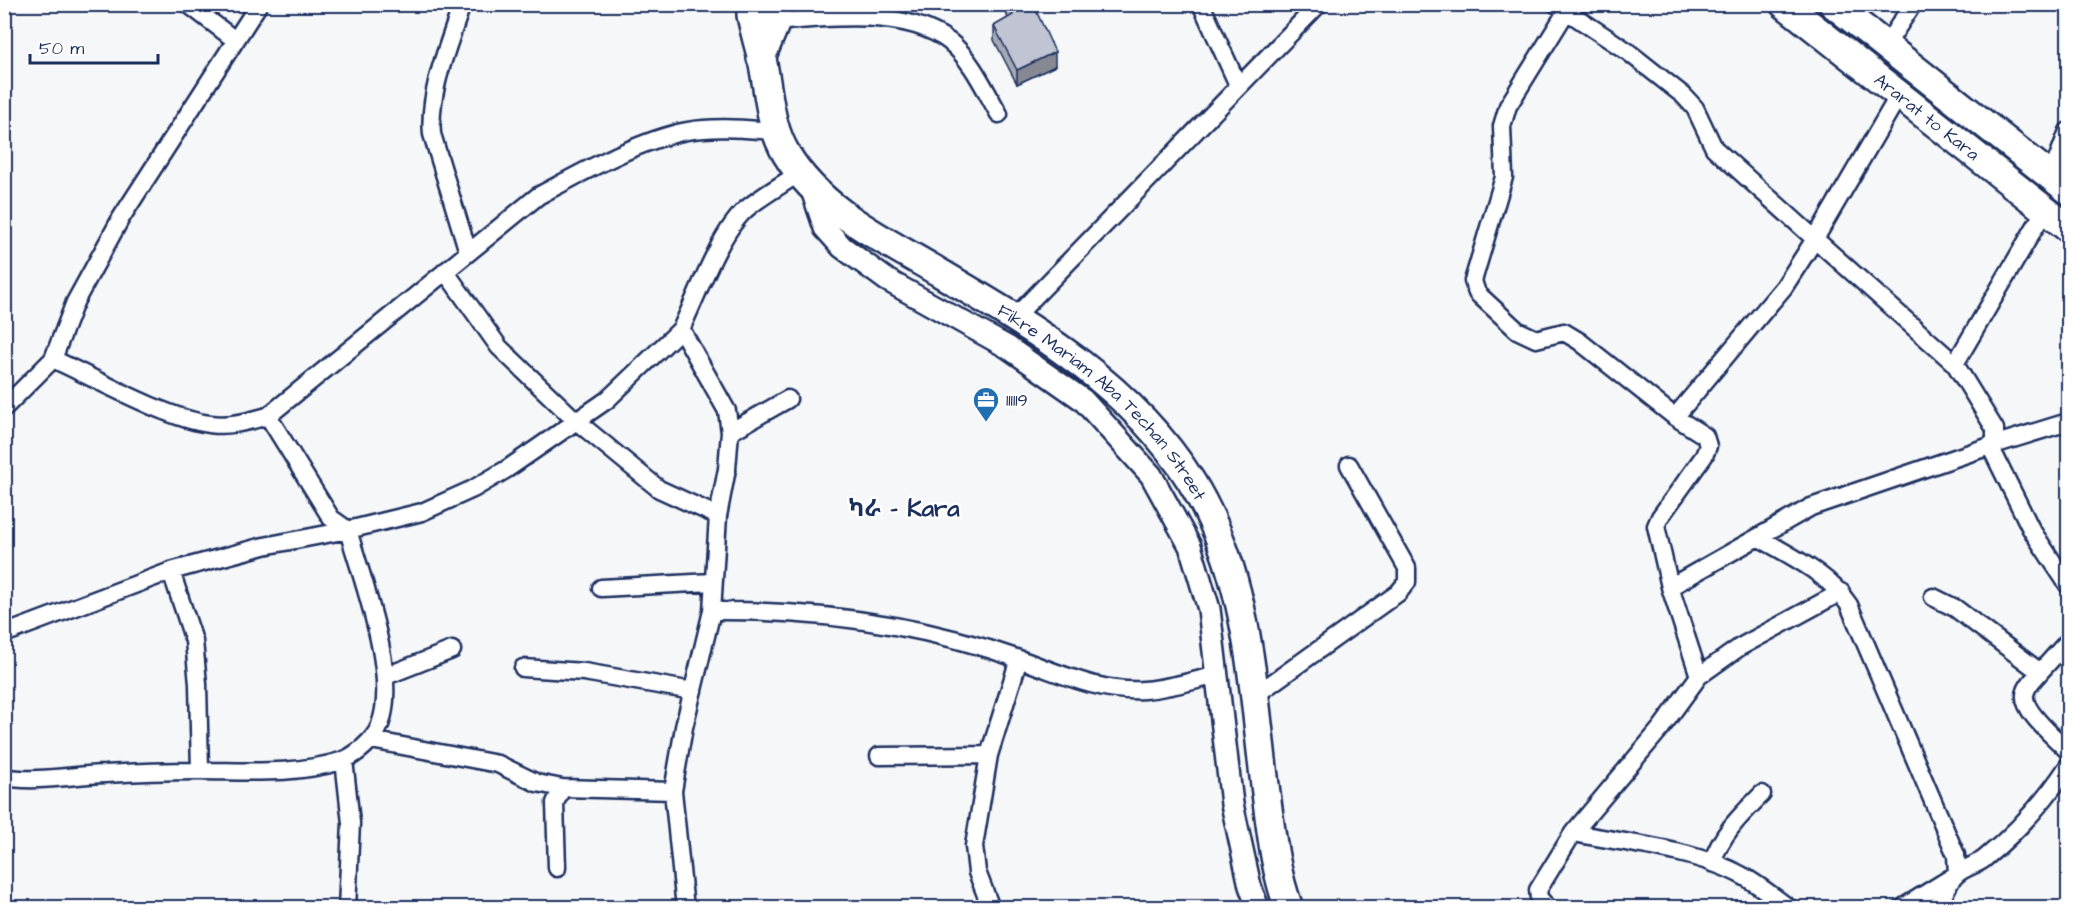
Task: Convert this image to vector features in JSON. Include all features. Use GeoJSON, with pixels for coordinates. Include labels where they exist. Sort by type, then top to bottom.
{"type":"FeatureCollection","features":[{"type":"Feature","properties":{"kind":"main road","name":"Ararat to Kara"},"geometry":{"type":"LineString","coordinates":[[1784,4],[2068,228]]}},
{"type":"Feature","properties":{"kind":"main road","name":"Ararat to Kara"},"geometry":{"type":"LineString","coordinates":[[1833,4],[2060,183]]}},
{"type":"Feature","properties":{"kind":"main road","name":"Fikre Mariam Aba Techan Street"},"geometry":{"type":"LineString","coordinates":[[763,12],[762,58],[775,130],[805,180],[844,217],[1014,318],[1096,373],[1162,441],[1191,481],[1213,520],[1225,550],[1248,637],[1269,817],[1283,892],[1289,908]]}},
{"type":"Feature","properties":{"kind":"street"},"geometry":{"type":"LineString","coordinates":[[188,4],[235,40]]}},
{"type":"Feature","properties":{"kind":"street"},"geometry":{"type":"LineString","coordinates":[[6,404],[53,359],[75,302],[121,218],[259,4]]}},
{"type":"Feature","properties":{"kind":"street"},"geometry":{"type":"LineString","coordinates":[[462,4],[430,117],[432,134],[468,252]]}},
{"type":"Feature","properties":{"kind":"street"},"geometry":{"type":"LineString","coordinates":[[1201,4],[1238,85]]}},
{"type":"Feature","properties":{"kind":"street"},"geometry":{"type":"LineString","coordinates":[[1014,318],[1319,4]]}},
{"type":"Feature","properties":{"kind":"street"},"geometry":{"type":"LineString","coordinates":[[1886,45],[1913,4]]}},
{"type":"Feature","properties":{"kind":"street"},"geometry":{"type":"LineString","coordinates":[[1699,676],[1670,587],[1656,526],[1704,456],[1708,446],[1705,436],[1675,417],[1579,341],[1564,332],[1536,339],[1517,330],[1477,293],[1473,281],[1504,177],[1502,126],[1508,106],[1565,6],[1684,96],[1695,108],[1714,148],[1955,364],[1995,429],[1995,440],[1990,446]]}},
{"type":"Feature","properties":{"kind":"street"},"geometry":{"type":"LineString","coordinates":[[763,12],[842,15],[891,21],[931,31],[950,43],[966,59],[999,114]]}},
{"type":"Feature","properties":{"kind":"street"},"geometry":{"type":"LineString","coordinates":[[1675,417],[1784,287],[1815,239],[1899,95]]}},
{"type":"Feature","properties":{"kind":"street"},"geometry":{"type":"LineString","coordinates":[[53,359],[161,409],[209,424],[235,424],[268,416],[538,196],[585,170],[685,132],[713,128],[775,130]]}},
{"type":"Feature","properties":{"kind":"street"},"geometry":{"type":"LineString","coordinates":[[2060,183],[2068,130]]}},
{"type":"Feature","properties":{"kind":"street"},"geometry":{"type":"LineString","coordinates":[[4,634],[171,571],[264,546],[348,530],[422,512],[473,489],[516,463],[607,400],[681,329],[720,247],[745,210],[805,180],[825,228],[842,247],[887,280],[1009,348],[1083,400],[1152,475],[1190,546],[1209,609],[1232,804],[1250,886],[1258,908]]}},
{"type":"Feature","properties":{"kind":"street"},"geometry":{"type":"LineString","coordinates":[[1955,364],[2046,210]]}},
{"type":"Feature","properties":{"kind":"street"},"geometry":{"type":"LineString","coordinates":[[445,271],[499,347],[575,420],[659,489],[718,516]]}},
{"type":"Feature","properties":{"kind":"street"},"geometry":{"type":"LineString","coordinates":[[681,329],[727,411],[730,432],[727,469],[718,516],[712,582],[712,611],[673,791],[685,908]]}},
{"type":"Feature","properties":{"kind":"street"},"geometry":{"type":"LineString","coordinates":[[730,432],[788,399]]}},
{"type":"Feature","properties":{"kind":"street"},"geometry":{"type":"LineString","coordinates":[[4,777],[41,779],[200,771],[302,770],[344,760],[371,740],[380,727],[385,710],[386,676],[373,615],[348,530],[331,518],[268,416]]}},
{"type":"Feature","properties":{"kind":"street"},"geometry":{"type":"LineString","coordinates":[[1670,587],[1811,507],[2068,422]]}},
{"type":"Feature","properties":{"kind":"street"},"geometry":{"type":"LineString","coordinates":[[1990,446],[2031,529],[2068,585]]}},
{"type":"Feature","properties":{"kind":"street"},"geometry":{"type":"LineString","coordinates":[[1254,696],[1398,593],[1407,582],[1407,568],[1349,465]]}},
{"type":"Feature","properties":{"kind":"street"},"geometry":{"type":"LineString","coordinates":[[1758,537],[1824,577],[1841,592],[1849,605],[1956,855],[1956,874],[1943,894],[1939,908]]}},
{"type":"Feature","properties":{"kind":"street"},"geometry":{"type":"LineString","coordinates":[[171,571],[194,641],[198,684],[200,771]]}},
{"type":"Feature","properties":{"kind":"street"},"geometry":{"type":"LineString","coordinates":[[601,588],[712,582]]}},
{"type":"Feature","properties":{"kind":"street"},"geometry":{"type":"LineString","coordinates":[[1548,908],[1539,898],[1538,890],[1573,833],[1661,729],[1699,676],[1740,647],[1841,592]]}},
{"type":"Feature","properties":{"kind":"street"},"geometry":{"type":"LineString","coordinates":[[1933,597],[1973,621],[2040,672]]}},
{"type":"Feature","properties":{"kind":"street"},"geometry":{"type":"LineString","coordinates":[[712,611],[770,612],[875,623],[936,634],[981,645],[1096,686],[1117,689],[1155,688],[1216,675]]}},
{"type":"Feature","properties":{"kind":"street"},"geometry":{"type":"LineString","coordinates":[[2068,641],[2026,690],[2024,700],[2030,712],[2068,751]]}},
{"type":"Feature","properties":{"kind":"street"},"geometry":{"type":"LineString","coordinates":[[386,676],[452,650]]}},
{"type":"Feature","properties":{"kind":"street"},"geometry":{"type":"LineString","coordinates":[[991,908],[978,872],[974,846],[989,755],[1019,659]]}},
{"type":"Feature","properties":{"kind":"street"},"geometry":{"type":"LineString","coordinates":[[523,668],[584,672],[693,691]]}},
{"type":"Feature","properties":{"kind":"street"},"geometry":{"type":"LineString","coordinates":[[371,740],[422,747],[498,764],[537,783],[562,788],[673,791]]}},
{"type":"Feature","properties":{"kind":"street"},"geometry":{"type":"LineString","coordinates":[[879,756],[989,755]]}},
{"type":"Feature","properties":{"kind":"street"},"geometry":{"type":"LineString","coordinates":[[344,760],[351,823],[347,908]]}},
{"type":"Feature","properties":{"kind":"street"},"geometry":{"type":"LineString","coordinates":[[1902,908],[1956,874],[1974,867],[2047,798],[2068,766]]}},
{"type":"Feature","properties":{"kind":"street"},"geometry":{"type":"LineString","coordinates":[[557,868],[555,803],[562,788]]}},
{"type":"Feature","properties":{"kind":"street"},"geometry":{"type":"LineString","coordinates":[[1712,863],[1718,844],[1733,824],[1762,794]]}},
{"type":"Feature","properties":{"kind":"street"},"geometry":{"type":"LineString","coordinates":[[1573,833],[1649,847],[1712,863],[1743,876],[1789,908]]}},
{"type":"Feature","properties":{"kind":"building"},"geometry":{"type":"Polygon","coordinates":[[[1008,4],[1033,4],[1055,52],[1017,70],[994,26],[1013,15],[1008,4]]]}},
{"type":"Feature","properties":{"kind":"place","name":"111119"},"geometry":{"type":"Point","coordinates":[986,423]}},
{"type":"Feature","properties":{"kind":"district","name":"ካራ - Kara"},"geometry":{"type":"Point","coordinates":[904,508]}}]}
